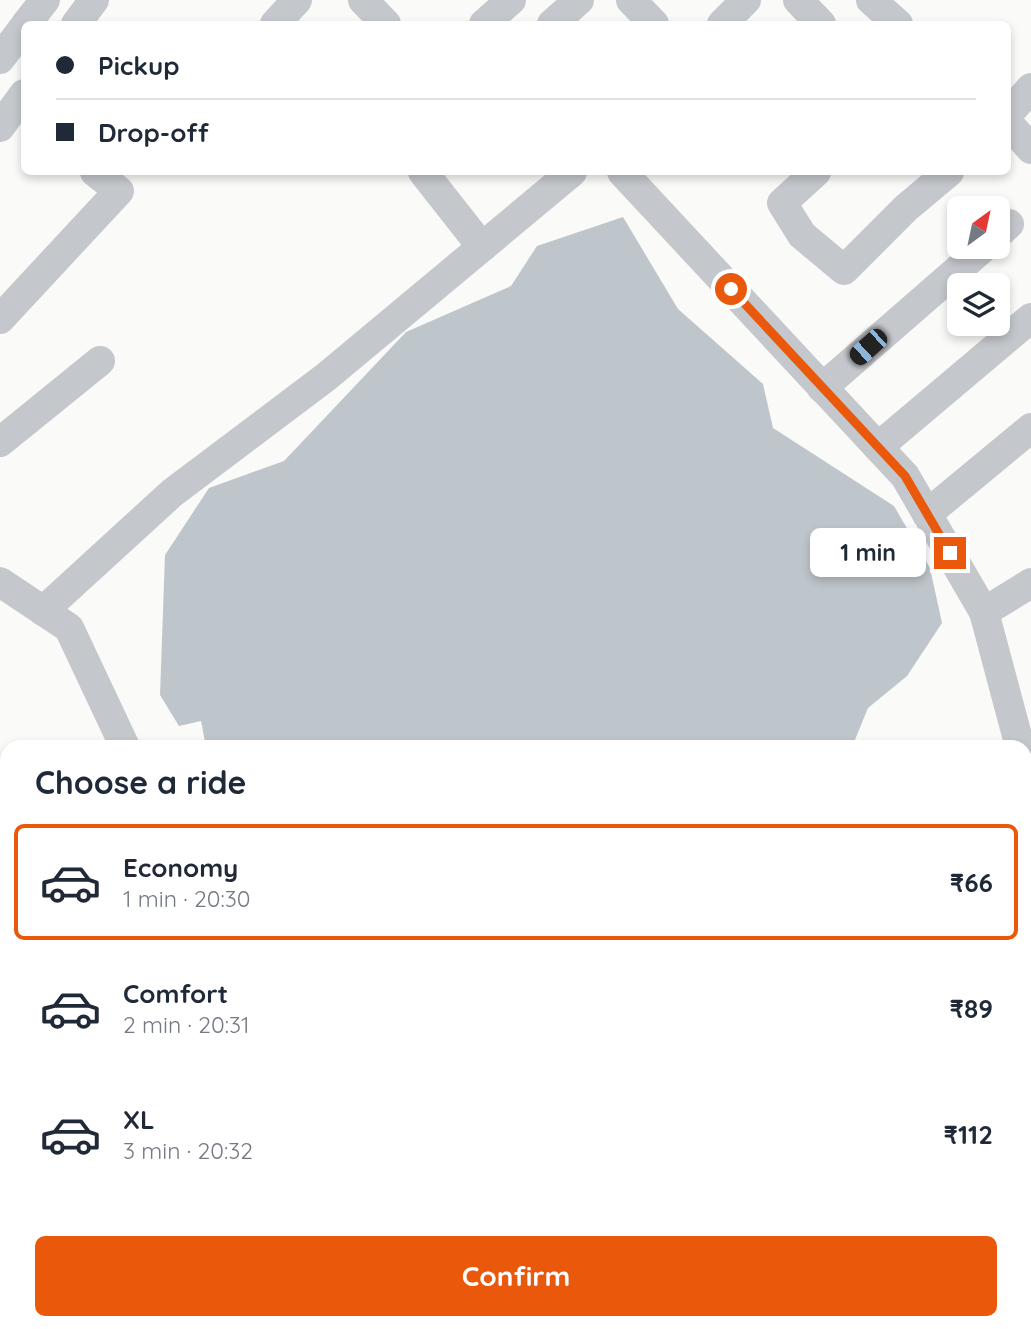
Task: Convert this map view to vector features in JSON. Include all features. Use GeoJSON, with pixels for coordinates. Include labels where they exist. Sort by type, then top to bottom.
{"type":"FeatureCollection","features":[{"type":"Feature","properties":{"kind":"street"},"geometry":{"type":"LineString","coordinates":[[29,21],[45,0]]}},
{"type":"Feature","properties":{"kind":"street"},"geometry":{"type":"LineString","coordinates":[[78,21],[94,0]]}},
{"type":"Feature","properties":{"kind":"street"},"geometry":{"type":"LineString","coordinates":[[278,21],[297,0]]}},
{"type":"Feature","properties":{"kind":"street"},"geometry":{"type":"LineString","coordinates":[[363,0],[383,21]]}},
{"type":"Feature","properties":{"kind":"street"},"geometry":{"type":"LineString","coordinates":[[488,21],[512,0]]}},
{"type":"Feature","properties":{"kind":"street"},"geometry":{"type":"LineString","coordinates":[[555,21],[579,0]]}},
{"type":"Feature","properties":{"kind":"street"},"geometry":{"type":"LineString","coordinates":[[631,0],[651,21]]}},
{"type":"Feature","properties":{"kind":"street"},"geometry":{"type":"LineString","coordinates":[[725,21],[746,0]]}},
{"type":"Feature","properties":{"kind":"street"},"geometry":{"type":"LineString","coordinates":[[871,0],[895,21]]}},
{"type":"Feature","properties":{"kind":"street"},"geometry":{"type":"LineString","coordinates":[[0,59],[21,31]]}},
{"type":"Feature","properties":{"kind":"street"},"geometry":{"type":"LineString","coordinates":[[1011,111],[1031,88]]}},
{"type":"Feature","properties":{"kind":"street"},"geometry":{"type":"LineString","coordinates":[[1011,126],[1031,149]]}},
{"type":"Feature","properties":{"kind":"street"},"geometry":{"type":"LineString","coordinates":[[0,319],[119,191],[99,175]]}},
{"type":"Feature","properties":{"kind":"street"},"geometry":{"type":"LineString","coordinates":[[425,175],[482,247]]}},
{"type":"Feature","properties":{"kind":"street"},"geometry":{"type":"LineString","coordinates":[[43,611],[172,493],[326,377],[568,175]]}},
{"type":"Feature","properties":{"kind":"street"},"geometry":{"type":"LineString","coordinates":[[625,175],[905,476],[984,612],[1019,692],[1020,740]]}},
{"type":"Feature","properties":{"kind":"street"},"geometry":{"type":"LineString","coordinates":[[813,175],[782,203],[802,234],[844,270],[906,208],[945,175]]}},
{"type":"Feature","properties":{"kind":"street"},"geometry":{"type":"LineString","coordinates":[[822,388],[970,259]]}},
{"type":"Feature","properties":{"kind":"street"},"geometry":{"type":"LineString","coordinates":[[878,447],[1031,318]]}},
{"type":"Feature","properties":{"kind":"street"},"geometry":{"type":"LineString","coordinates":[[0,442],[100,361]]}},
{"type":"Feature","properties":{"kind":"street"},"geometry":{"type":"LineString","coordinates":[[927,514],[1031,428]]}},
{"type":"Feature","properties":{"kind":"street"},"geometry":{"type":"LineString","coordinates":[[0,582],[69,628],[122,740]]}},
{"type":"Feature","properties":{"kind":"street"},"geometry":{"type":"LineString","coordinates":[[984,612],[1031,583]]}},
{"type":"Feature","properties":{"kind":"shaded area"},"geometry":{"type":"Polygon","coordinates":[[[623,217],[678,309],[763,384],[773,428],[894,506],[930,568],[942,623],[907,676],[868,708],[855,740],[205,740],[201,721],[179,726],[160,695],[165,555],[209,488],[284,461],[406,332],[511,286],[537,246],[623,217]]]}},
{"type":"Feature","properties":{"kind":"route"},"geometry":{"type":"LineString","coordinates":[[731,289],[905,476],[950,553]]}}]}
